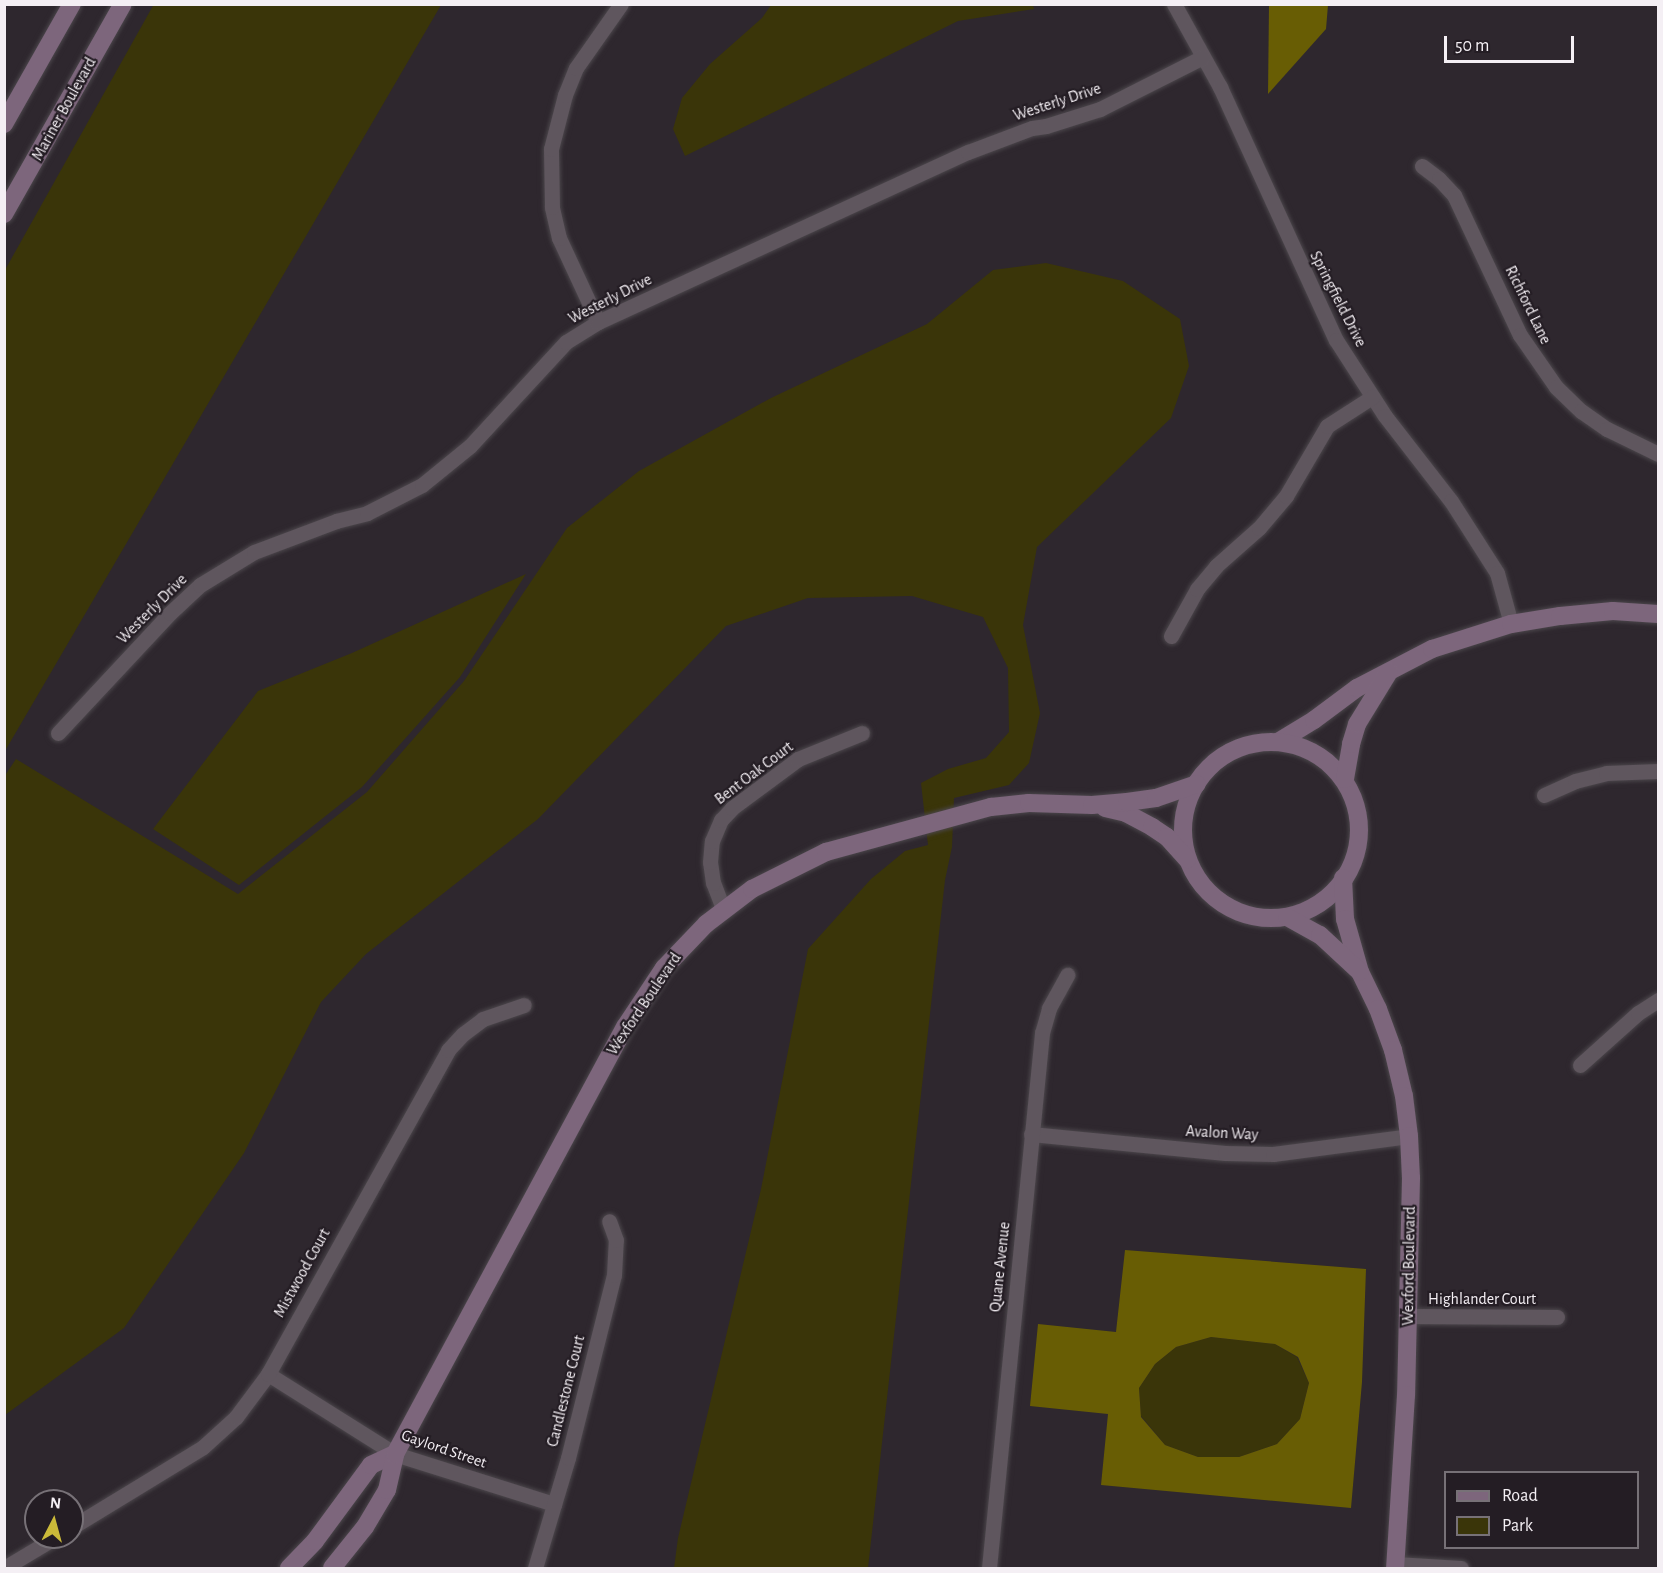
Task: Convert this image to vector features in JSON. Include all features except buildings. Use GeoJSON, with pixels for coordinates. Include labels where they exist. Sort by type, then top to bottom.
{"type":"FeatureCollection","features":[{"type":"Feature","properties":{"kind":"street"},"geometry":{"type":"LineString","coordinates":[[4,124],[72,4]]}},
{"type":"Feature","properties":{"kind":"street","name":"Mariner Boulevard"},"geometry":{"type":"LineString","coordinates":[[4,214],[123,4]]}},
{"type":"Feature","properties":{"kind":"street"},"geometry":{"type":"LineString","coordinates":[[598,322],[569,265],[559,238],[552,207],[551,149],[565,95],[576,68],[621,4]]}},
{"type":"Feature","properties":{"kind":"street","name":"Springfield Drive"},"geometry":{"type":"LineString","coordinates":[[1174,4],[1220,87],[1336,340],[1372,397],[1451,501],[1497,573],[1511,624]]}},
{"type":"Feature","properties":{"kind":"street","name":"Westerly Drive"},"geometry":{"type":"LineString","coordinates":[[58,734],[170,613],[200,585],[254,552],[336,520],[367,513],[422,484],[470,446],[566,342],[598,322],[968,152],[1032,128],[1100,110],[1203,57]]}},
{"type":"Feature","properties":{"kind":"street","name":"Richford Lane"},"geometry":{"type":"LineString","coordinates":[[1422,166],[1454,195],[1520,335],[1556,387],[1581,411],[1607,429],[1659,454]]}},
{"type":"Feature","properties":{"kind":"street"},"geometry":{"type":"LineString","coordinates":[[1171,636],[1197,589],[1210,573],[1259,528],[1286,496],[1327,426],[1372,397]]}},
{"type":"Feature","properties":{"kind":"street"},"geometry":{"type":"LineString","coordinates":[[1278,742],[1314,720],[1357,688],[1432,649],[1511,624],[1613,611],[1659,614]]}},
{"type":"Feature","properties":{"kind":"street"},"geometry":{"type":"LineString","coordinates":[[1345,779],[1315,754],[1293,744],[1278,742],[1244,747],[1226,756],[1210,768],[1197,784],[1184,819],[1184,840],[1188,860],[1197,878],[1221,903],[1252,917],[1287,917],[1318,903],[1343,878],[1351,862],[1358,828],[1356,811],[1345,779],[1351,744],[1357,724],[1389,672]]}},
{"type":"Feature","properties":{"kind":"street","name":"Bent Oak Court"},"geometry":{"type":"LineString","coordinates":[[724,910],[713,883],[710,862],[712,841],[722,820],[732,808],[798,759],[862,733]]}},
{"type":"Feature","properties":{"kind":"street"},"geometry":{"type":"LineString","coordinates":[[1544,795],[1575,781],[1606,773],[1659,771]]}},
{"type":"Feature","properties":{"kind":"street","name":"Wexford Boulevard"},"geometry":{"type":"LineString","coordinates":[[332,1569],[365,1527],[387,1490],[395,1454],[625,1027],[664,968],[687,941],[752,888],[826,852],[991,807],[1061,802],[1092,804],[1156,798],[1197,784]]}},
{"type":"Feature","properties":{"kind":"street","name":"Wexford Boulevard"},"geometry":{"type":"LineString","coordinates":[[1092,804],[1126,813],[1152,827],[1167,837],[1188,860]]}},
{"type":"Feature","properties":{"kind":"street","name":"Wexford Boulevard"},"geometry":{"type":"LineString","coordinates":[[1343,878],[1342,899],[1345,919],[1360,972],[1378,1009],[1393,1050],[1404,1096],[1409,1136],[1411,1178],[1406,1395],[1395,1566]]}},
{"type":"Feature","properties":{"kind":"street","name":"Wexford Boulevard"},"geometry":{"type":"LineString","coordinates":[[1287,917],[1320,935],[1360,972]]}},
{"type":"Feature","properties":{"kind":"street","name":"Quane Avenue"},"geometry":{"type":"LineString","coordinates":[[989,1569],[1042,1033],[1049,1008],[1067,975]]}},
{"type":"Feature","properties":{"kind":"street"},"geometry":{"type":"LineString","coordinates":[[1580,1065],[1638,1013],[1659,1000]]}},
{"type":"Feature","properties":{"kind":"street","name":"Mistwood Court"},"geometry":{"type":"LineString","coordinates":[[84,1520],[203,1447],[236,1417],[268,1374],[448,1050],[463,1034],[483,1019],[524,1005]]}},
{"type":"Feature","properties":{"kind":"street","name":"Avalon Way"},"geometry":{"type":"LineString","coordinates":[[1031,1134],[1225,1154],[1273,1154],[1409,1136]]}},
{"type":"Feature","properties":{"kind":"street","name":"Candlestone Court"},"geometry":{"type":"LineString","coordinates":[[535,1569],[614,1275],[616,1240],[609,1221]]}},
{"type":"Feature","properties":{"kind":"street","name":"Highlander Court"},"geometry":{"type":"LineString","coordinates":[[1408,1316],[1557,1317]]}},
{"type":"Feature","properties":{"kind":"street","name":"Gaylord Street"},"geometry":{"type":"LineString","coordinates":[[268,1374],[395,1454],[554,1504]]}},
{"type":"Feature","properties":{"kind":"street"},"geometry":{"type":"LineString","coordinates":[[289,1569],[315,1541],[371,1466],[395,1454]]}},
{"type":"Feature","properties":{"kind":"street"},"geometry":{"type":"LineString","coordinates":[[4,1568],[36,1549]]}},
{"type":"Feature","properties":{"kind":"street"},"geometry":{"type":"LineString","coordinates":[[1395,1566],[1461,1569]]}},
{"type":"Feature","properties":{"kind":"green space"},"geometry":{"type":"Polygon","coordinates":[[[154,4],[441,5],[5,751],[5,270],[154,4]]]}},
{"type":"Feature","properties":{"kind":"green space"},"geometry":{"type":"Polygon","coordinates":[[[771,5],[1033,5],[1034,9],[958,21],[685,156],[673,129],[682,98],[710,64],[762,18],[771,5]]]}},
{"type":"Feature","properties":{"kind":"green space"},"geometry":{"type":"Polygon","coordinates":[[[1046,263],[1123,281],[1180,319],[1189,366],[1171,418],[1037,547],[1023,625],[1040,713],[1029,763],[1009,785],[954,798],[952,847],[945,880],[868,1568],[674,1568],[678,1538],[761,1189],[808,949],[871,879],[905,851],[928,845],[921,783],[948,769],[986,758],[1009,732],[1008,668],[983,617],[912,596],[808,598],[726,626],[538,819],[366,954],[321,1002],[244,1153],[124,1328],[5,1415],[4,777],[16,759],[238,894],[367,792],[464,681],[567,528],[639,471],[771,398],[927,324],[993,270],[1046,263]]]}},
{"type":"Feature","properties":{"kind":"green space"},"geometry":{"type":"Polygon","coordinates":[[[526,574],[460,677],[362,787],[239,885],[153,829],[258,691],[352,653],[526,574]]]}},
{"type":"Feature","properties":{"kind":"green space"},"geometry":{"type":"Polygon","coordinates":[[[1211,1337],[1275,1344],[1297,1357],[1309,1383],[1300,1419],[1277,1444],[1239,1457],[1198,1457],[1165,1445],[1141,1416],[1139,1388],[1155,1364],[1176,1347],[1211,1337]]]}},
{"type":"Feature","properties":{"kind":"shaded area"},"geometry":{"type":"Polygon","coordinates":[[[1269,5],[1328,5],[1326,29],[1268,94],[1269,5]]]}},
{"type":"Feature","properties":{"kind":"shaded area"},"geometry":{"type":"Polygon","coordinates":[[[1125,1250],[1366,1269],[1362,1382],[1351,1508],[1101,1485],[1108,1414],[1030,1406],[1038,1324],[1116,1332],[1125,1250]],[[1211,1337],[1176,1347],[1155,1364],[1139,1388],[1141,1417],[1165,1445],[1198,1457],[1239,1457],[1277,1444],[1300,1419],[1309,1383],[1298,1357],[1275,1344],[1211,1337]]]}}]}
